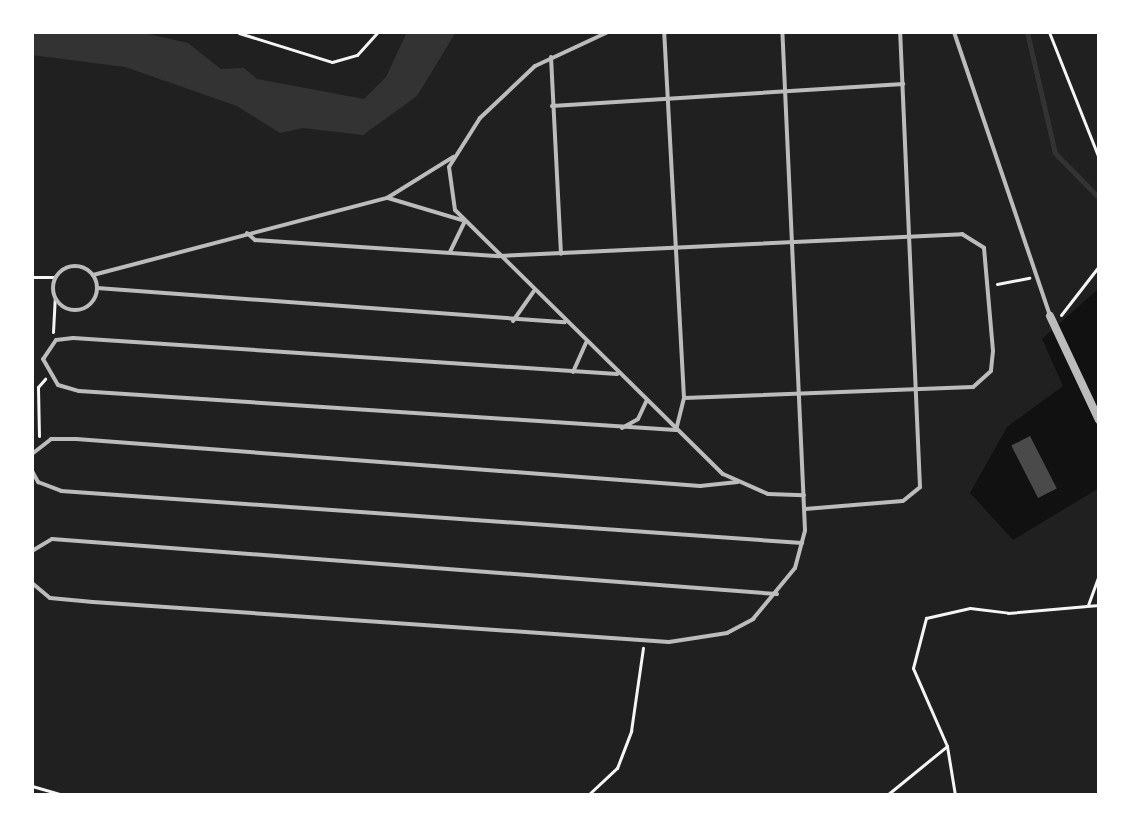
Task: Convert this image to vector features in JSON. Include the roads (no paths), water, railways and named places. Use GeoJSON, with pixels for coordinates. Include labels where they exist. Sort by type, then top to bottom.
{"type":"FeatureCollection","features":[{"type":"Feature","properties":{"kind":"street"},"geometry":{"type":"LineString","coordinates":[[1052,320],[1099,420]]}},
{"type":"Feature","properties":{"kind":"lane"},"geometry":{"type":"LineString","coordinates":[[97,288],[80,310],[55,298],[55,277],[73,265],[93,275],[387,198],[455,155],[508,88],[551,57],[608,32]]}},
{"type":"Feature","properties":{"kind":"lane"},"geometry":{"type":"LineString","coordinates":[[664,32],[684,398],[676,430]]}},
{"type":"Feature","properties":{"kind":"lane"},"geometry":{"type":"LineString","coordinates":[[32,583],[64,599],[644,640],[727,633],[777,594],[802,543],[805,509],[782,32]]}},
{"type":"Feature","properties":{"kind":"lane"},"geometry":{"type":"LineString","coordinates":[[805,509],[884,504],[913,495],[921,473],[900,32]]}},
{"type":"Feature","properties":{"kind":"lane"},"geometry":{"type":"LineString","coordinates":[[954,32],[1052,320]]}},
{"type":"Feature","properties":{"kind":"lane"},"geometry":{"type":"LineString","coordinates":[[551,57],[561,254]]}},
{"type":"Feature","properties":{"kind":"lane"},"geometry":{"type":"LineString","coordinates":[[552,106],[903,84]]}},
{"type":"Feature","properties":{"kind":"lane"},"geometry":{"type":"LineString","coordinates":[[455,155],[448,188],[465,221],[617,374],[676,430],[738,482],[768,494],[804,495]]}},
{"type":"Feature","properties":{"kind":"lane"},"geometry":{"type":"LineString","coordinates":[[387,198],[465,221]]}},
{"type":"Feature","properties":{"kind":"lane"},"geometry":{"type":"LineString","coordinates":[[450,252],[465,221]]}},
{"type":"Feature","properties":{"kind":"lane"},"geometry":{"type":"LineString","coordinates":[[247,233],[255,240],[499,256],[908,237],[975,238],[984,248],[989,285],[991,371],[973,387],[684,398]]}},
{"type":"Feature","properties":{"kind":"lane"},"geometry":{"type":"LineString","coordinates":[[93,275],[97,288]]}},
{"type":"Feature","properties":{"kind":"lane"},"geometry":{"type":"LineString","coordinates":[[97,288],[513,321],[565,322]]}},
{"type":"Feature","properties":{"kind":"lane"},"geometry":{"type":"LineString","coordinates":[[513,321],[534,291]]}},
{"type":"Feature","properties":{"kind":"lane"},"geometry":{"type":"LineString","coordinates":[[617,374],[572,374],[56,340],[43,359],[49,375],[79,391],[620,429],[676,430]]}},
{"type":"Feature","properties":{"kind":"lane"},"geometry":{"type":"LineString","coordinates":[[572,374],[586,343]]}},
{"type":"Feature","properties":{"kind":"lane"},"geometry":{"type":"LineString","coordinates":[[620,429],[638,419],[646,402]]}},
{"type":"Feature","properties":{"kind":"lane"},"geometry":{"type":"LineString","coordinates":[[32,454],[41,444],[76,439],[700,486],[738,482]]}},
{"type":"Feature","properties":{"kind":"lane"},"geometry":{"type":"LineString","coordinates":[[32,471],[38,482],[61,491],[802,543]]}},
{"type":"Feature","properties":{"kind":"lane"},"geometry":{"type":"LineString","coordinates":[[32,551],[52,539],[777,594]]}},
{"type":"Feature","properties":{"kind":"waterway"},"geometry":{"type":"LineString","coordinates":[[1027,32],[1055,153],[1099,198]]}}]}
